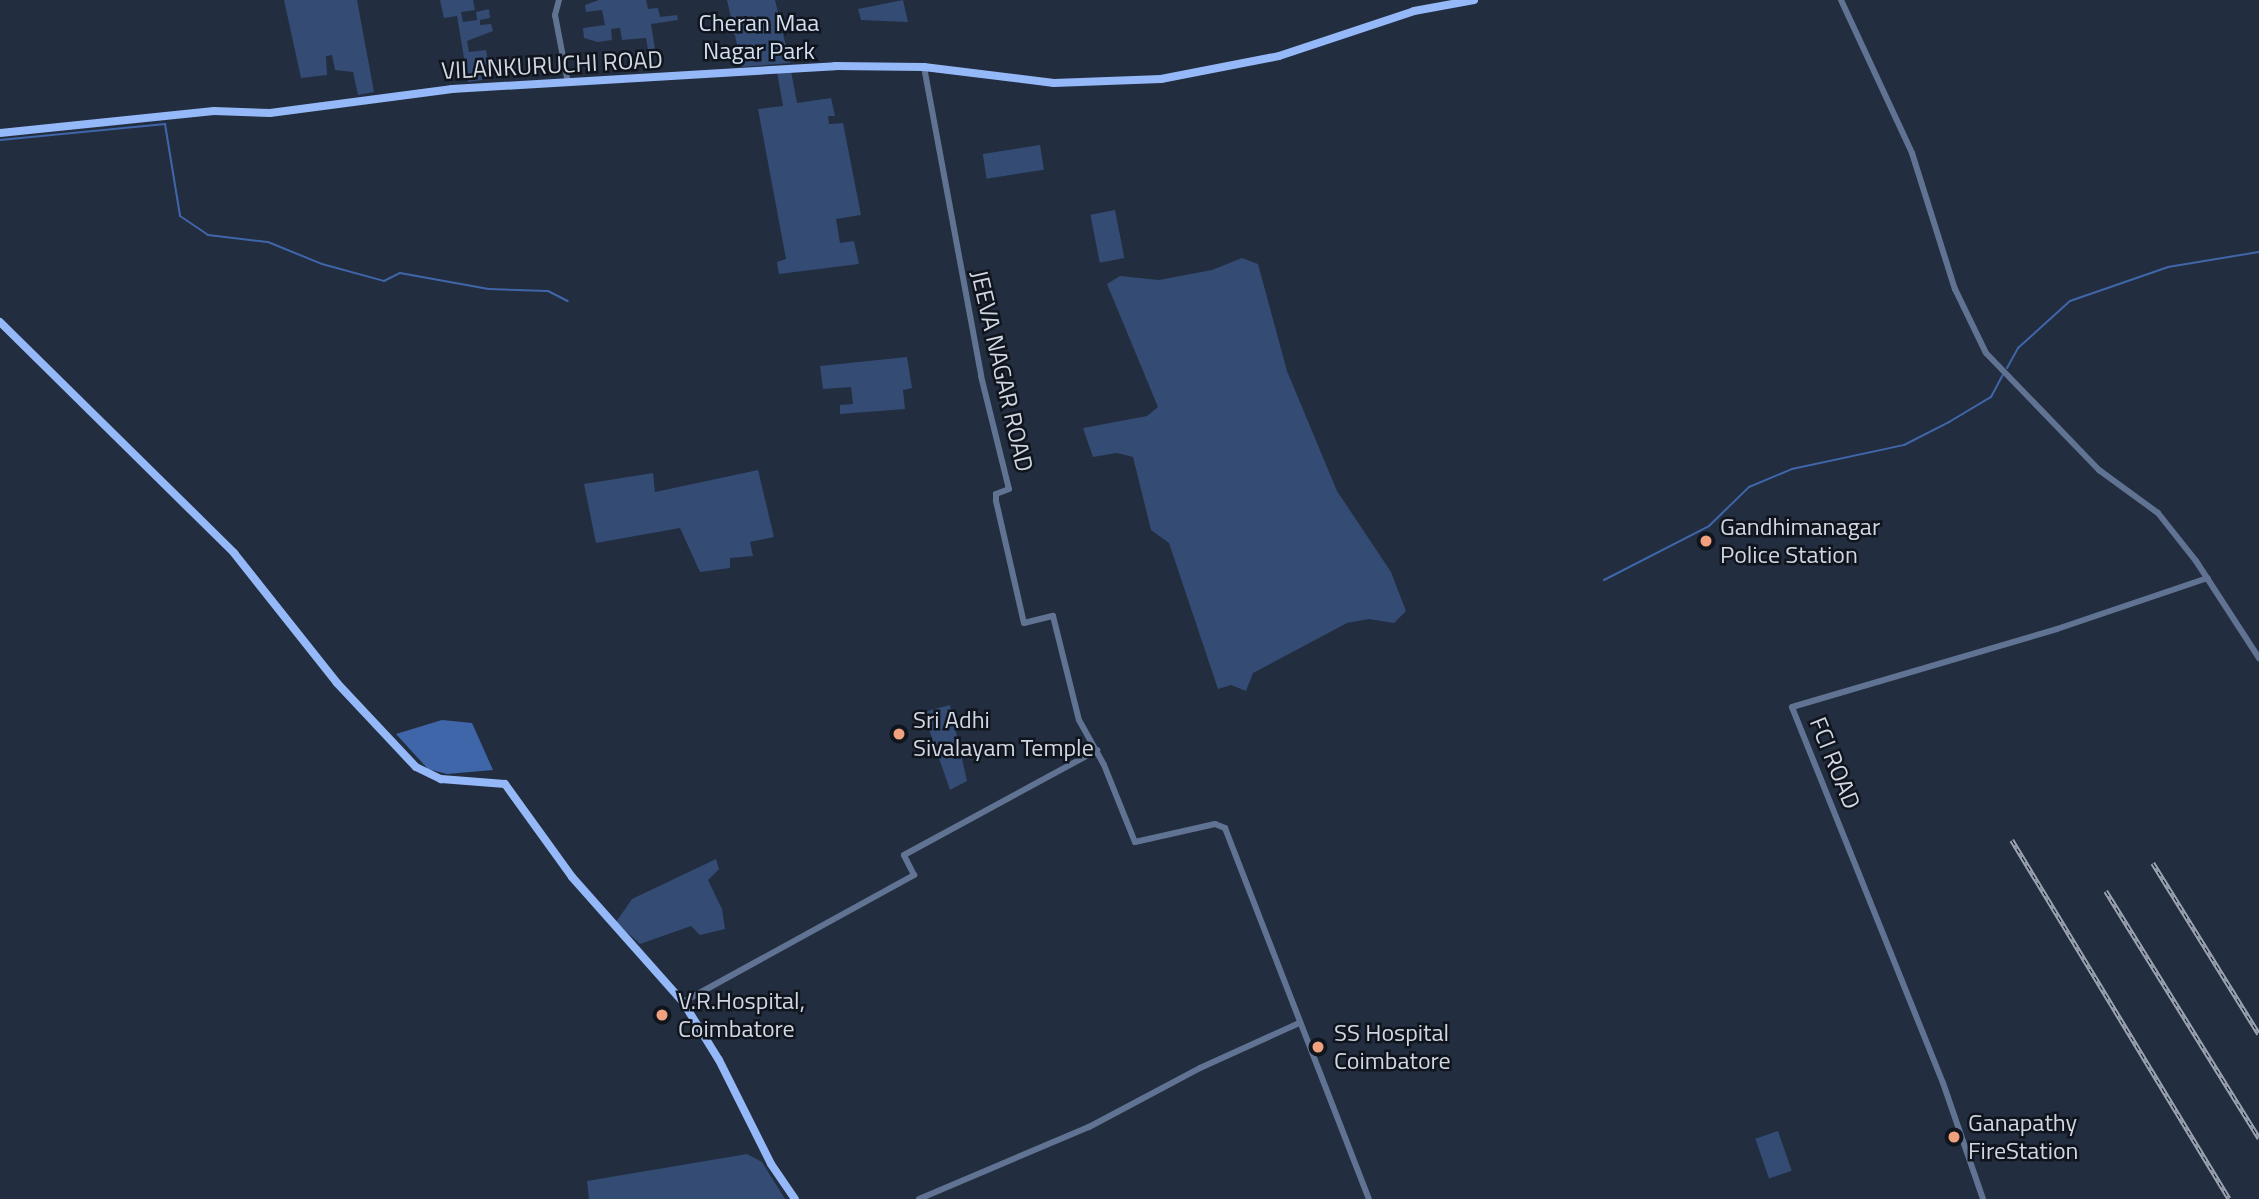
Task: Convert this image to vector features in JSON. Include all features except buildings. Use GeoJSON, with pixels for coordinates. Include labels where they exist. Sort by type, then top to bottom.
{"type":"FeatureCollection","features":[{"type":"Feature","properties":{"kind":"main road","name":"VILANKURUCHI ROAD"},"geometry":{"type":"LineString","coordinates":[[0,133],[214,111],[270,113],[436,90],[835,66],[925,67],[1054,83],[1161,79],[1238,66],[1414,11],[1474,0]]}},
{"type":"Feature","properties":{"kind":"main road"},"geometry":{"type":"LineString","coordinates":[[0,322],[233,554],[337,683],[416,768],[441,779],[505,784],[572,877],[683,1002],[719,1060],[771,1164],[795,1199]]}},
{"type":"Feature","properties":{"kind":"street"},"geometry":{"type":"LineString","coordinates":[[559,0],[555,15],[568,83]]}},
{"type":"Feature","properties":{"kind":"street"},"geometry":{"type":"LineString","coordinates":[[1841,0],[1912,153],[1955,289],[1974,333],[2016,386],[2099,470],[2158,513],[2207,578],[2259,658]]}},
{"type":"Feature","properties":{"kind":"street","name":"JEEVA NAGAR ROAD"},"geometry":{"type":"LineString","coordinates":[[925,67],[981,376],[1009,489],[996,494],[996,501],[1024,623],[1053,615],[1070,694],[1097,750],[1135,842],[1215,824],[1224,828],[1369,1199]]}},
{"type":"Feature","properties":{"kind":"street","name":"FCI ROAD"},"geometry":{"type":"LineString","coordinates":[[1983,1199],[1943,1083],[1792,707],[2045,633],[2207,578]]}},
{"type":"Feature","properties":{"kind":"street"},"geometry":{"type":"LineString","coordinates":[[683,1002],[914,875],[904,855],[1097,750]]}},
{"type":"Feature","properties":{"kind":"street"},"geometry":{"type":"LineString","coordinates":[[919,1199],[1089,1127],[1200,1068],[1299,1023]]}},
{"type":"Feature","properties":{"kind":"green space"},"geometry":{"type":"Polygon","coordinates":[[[284,0],[357,0],[374,92],[358,95],[353,72],[335,70],[332,55],[326,56],[327,75],[301,78],[284,0]]]}},
{"type":"Feature","properties":{"kind":"green space"},"geometry":{"type":"Polygon","coordinates":[[[440,0],[473,0],[475,10],[461,12],[463,22],[477,20],[476,12],[489,9],[490,18],[480,20],[480,25],[491,24],[493,31],[467,41],[469,52],[486,50],[489,66],[480,67],[482,80],[468,82],[457,16],[444,18],[440,0]]]}},
{"type":"Feature","properties":{"kind":"green space"},"geometry":{"type":"Polygon","coordinates":[[[599,0],[646,0],[648,9],[658,8],[660,17],[677,15],[678,20],[651,24],[655,49],[648,50],[646,38],[622,40],[620,28],[611,29],[612,40],[598,42],[584,38],[583,28],[605,25],[602,10],[586,12],[585,5],[599,0]]]}},
{"type":"Feature","properties":{"kind":"green space","name":"Cheran Maa Nagar Park"},"geometry":{"type":"Polygon","coordinates":[[[727,0],[775,0],[790,63],[742,67],[727,0]]]}},
{"type":"Feature","properties":{"kind":"green space"},"geometry":{"type":"Polygon","coordinates":[[[903,0],[908,22],[861,20],[858,9],[903,0]]]}},
{"type":"Feature","properties":{"kind":"green space"},"geometry":{"type":"Polygon","coordinates":[[[791,71],[797,103],[831,98],[835,116],[828,116],[829,124],[843,123],[861,215],[836,219],[840,243],[854,241],[859,264],[779,274],[777,262],[786,259],[758,109],[783,106],[777,72],[791,71]]]}},
{"type":"Feature","properties":{"kind":"green space"},"geometry":{"type":"Polygon","coordinates":[[[1040,145],[1044,170],[987,179],[983,154],[1040,145]]]}},
{"type":"Feature","properties":{"kind":"green space"},"geometry":{"type":"Polygon","coordinates":[[[1115,210],[1124,258],[1100,263],[1090,215],[1115,210]]]}},
{"type":"Feature","properties":{"kind":"green space"},"geometry":{"type":"Polygon","coordinates":[[[1242,258],[1258,264],[1287,371],[1337,491],[1391,572],[1406,611],[1394,623],[1369,619],[1347,623],[1253,673],[1246,691],[1231,685],[1218,689],[1169,543],[1151,530],[1133,457],[1117,453],[1093,457],[1083,428],[1147,416],[1158,407],[1107,284],[1120,276],[1159,280],[1212,270],[1242,258]]]}},
{"type":"Feature","properties":{"kind":"green space"},"geometry":{"type":"Polygon","coordinates":[[[907,357],[912,388],[903,390],[905,409],[840,414],[840,405],[853,404],[851,387],[823,389],[820,366],[907,357]]]}},
{"type":"Feature","properties":{"kind":"green space"},"geometry":{"type":"Polygon","coordinates":[[[758,470],[774,537],[750,542],[753,556],[730,558],[730,568],[700,572],[680,528],[596,543],[584,484],[653,473],[655,492],[758,470]]]}},
{"type":"Feature","properties":{"kind":"green space"},"geometry":{"type":"Polygon","coordinates":[[[950,705],[967,781],[950,790],[923,712],[950,705]]]}},
{"type":"Feature","properties":{"kind":"green space"},"geometry":{"type":"Polygon","coordinates":[[[716,859],[719,869],[708,880],[722,909],[725,929],[700,935],[691,926],[640,944],[616,922],[632,899],[716,859]]]}},
{"type":"Feature","properties":{"kind":"green space"},"geometry":{"type":"Polygon","coordinates":[[[1778,1131],[1792,1171],[1769,1179],[1755,1139],[1778,1131]]]}},
{"type":"Feature","properties":{"kind":"green space"},"geometry":{"type":"Polygon","coordinates":[[[747,1154],[762,1162],[785,1199],[589,1199],[587,1181],[747,1154]]]}},
{"type":"Feature","properties":{"kind":"shaded area"},"geometry":{"type":"Polygon","coordinates":[[[442,720],[472,723],[493,770],[447,774],[428,769],[396,734],[442,720]]]}},
{"type":"Feature","properties":{"kind":"waterway"},"geometry":{"type":"LineString","coordinates":[[0,140],[165,124],[180,216],[208,235],[268,242],[322,264],[384,281],[400,273],[489,289],[548,291],[568,301]]}},
{"type":"Feature","properties":{"kind":"waterway"},"geometry":{"type":"LineString","coordinates":[[2007,368],[2018,348],[2070,301],[2168,267],[2259,252]]}},
{"type":"Feature","properties":{"kind":"waterway"},"geometry":{"type":"LineString","coordinates":[[1604,580],[1709,526],[1749,487],[1792,469],[1904,445],[1949,422],[1991,397],[2004,373]]}},
{"type":"Feature","properties":{"kind":"railway"},"geometry":{"type":"LineString","coordinates":[[2012,840],[2229,1199]]}},
{"type":"Feature","properties":{"kind":"railway"},"geometry":{"type":"LineString","coordinates":[[2153,863],[2259,1034]]}},
{"type":"Feature","properties":{"kind":"railway"},"geometry":{"type":"LineString","coordinates":[[2106,891],[2259,1138]]}},
{"type":"Feature","properties":{"kind":"place","name":"Gandhimanagar Police Station"},"geometry":{"type":"Point","coordinates":[1706,541]}},
{"type":"Feature","properties":{"kind":"place","name":"Sri Adhi Sivalayam Temple"},"geometry":{"type":"Point","coordinates":[899,734]}},
{"type":"Feature","properties":{"kind":"place","name":"V.R.Hospital, Coimbatore"},"geometry":{"type":"Point","coordinates":[662,1015]}},
{"type":"Feature","properties":{"kind":"place","name":"SS Hospital Coimbatore"},"geometry":{"type":"Point","coordinates":[1318,1047]}},
{"type":"Feature","properties":{"kind":"place","name":"Ganapathy FireStation"},"geometry":{"type":"Point","coordinates":[1954,1137]}}]}
